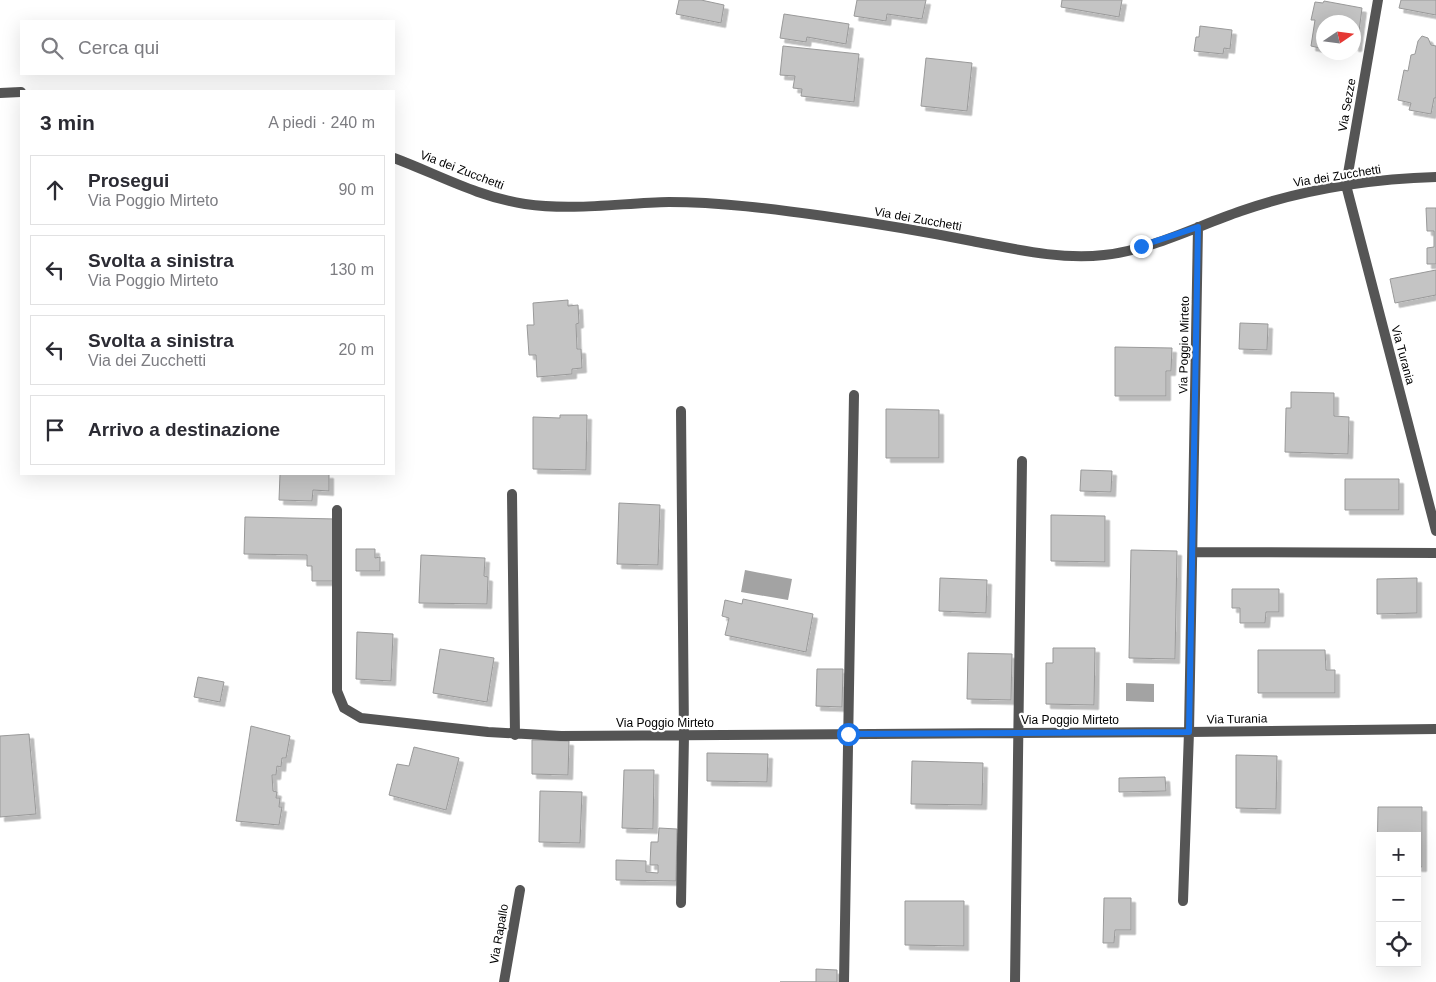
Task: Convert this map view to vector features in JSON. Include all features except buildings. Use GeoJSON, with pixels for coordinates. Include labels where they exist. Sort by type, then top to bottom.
{"type":"FeatureCollection","features":[{"type":"Feature","properties":{"kind":"street","name":"Via Sezze"},"geometry":{"type":"LineString","coordinates":[[1346,185],[1378,0]]}},
{"type":"Feature","properties":{"kind":"street"},"geometry":{"type":"LineString","coordinates":[[0,93],[20,92]]}},
{"type":"Feature","properties":{"kind":"street","name":"Via dei Zucchetti"},"geometry":{"type":"LineString","coordinates":[[395,158],[481,194],[523,204],[581,207],[665,202],[720,205],[856,220],[1056,255],[1105,255],[1141,246],[1286,197],[1346,185],[1436,177]]}},
{"type":"Feature","properties":{"kind":"street","name":"Via Turania"},"geometry":{"type":"LineString","coordinates":[[1346,185],[1436,531]]}},
{"type":"Feature","properties":{"kind":"street","name":"Via Poggio Mirteto"},"geometry":{"type":"LineString","coordinates":[[1183,901],[1194,552],[1198,227]]}},
{"type":"Feature","properties":{"kind":"street"},"geometry":{"type":"LineString","coordinates":[[844,982],[854,394]]}},
{"type":"Feature","properties":{"kind":"street"},"geometry":{"type":"LineString","coordinates":[[681,411],[684,735],[681,903]]}},
{"type":"Feature","properties":{"kind":"street"},"geometry":{"type":"LineString","coordinates":[[1015,982],[1022,461]]}},
{"type":"Feature","properties":{"kind":"street"},"geometry":{"type":"LineString","coordinates":[[512,494],[516,735]]}},
{"type":"Feature","properties":{"kind":"street","name":"Via Poggio Mirteto"},"geometry":{"type":"LineString","coordinates":[[337,510],[336,684],[338,696],[344,708],[349,713],[367,719],[516,735],[1189,732]]}},
{"type":"Feature","properties":{"kind":"street"},"geometry":{"type":"LineString","coordinates":[[1194,552],[1436,553]]}},
{"type":"Feature","properties":{"kind":"street","name":"Via Turania"},"geometry":{"type":"LineString","coordinates":[[1189,732],[1436,729]]}},
{"type":"Feature","properties":{"kind":"street","name":"Via Rapallo"},"geometry":{"type":"LineString","coordinates":[[504,982],[520,890]]}},
{"type":"Feature","properties":{"kind":"shaded area"},"geometry":{"type":"Polygon","coordinates":[[[745,570],[792,579],[788,600],[741,592],[745,570]]]}},
{"type":"Feature","properties":{"kind":"shaded area"},"geometry":{"type":"Polygon","coordinates":[[[1126,683],[1154,684],[1154,702],[1126,701],[1126,683]]]}},
{"type":"Feature","properties":{"kind":"route"},"geometry":{"type":"LineString","coordinates":[[848,734],[1189,732],[1194,552],[1198,227],[1141,246]]}}]}
